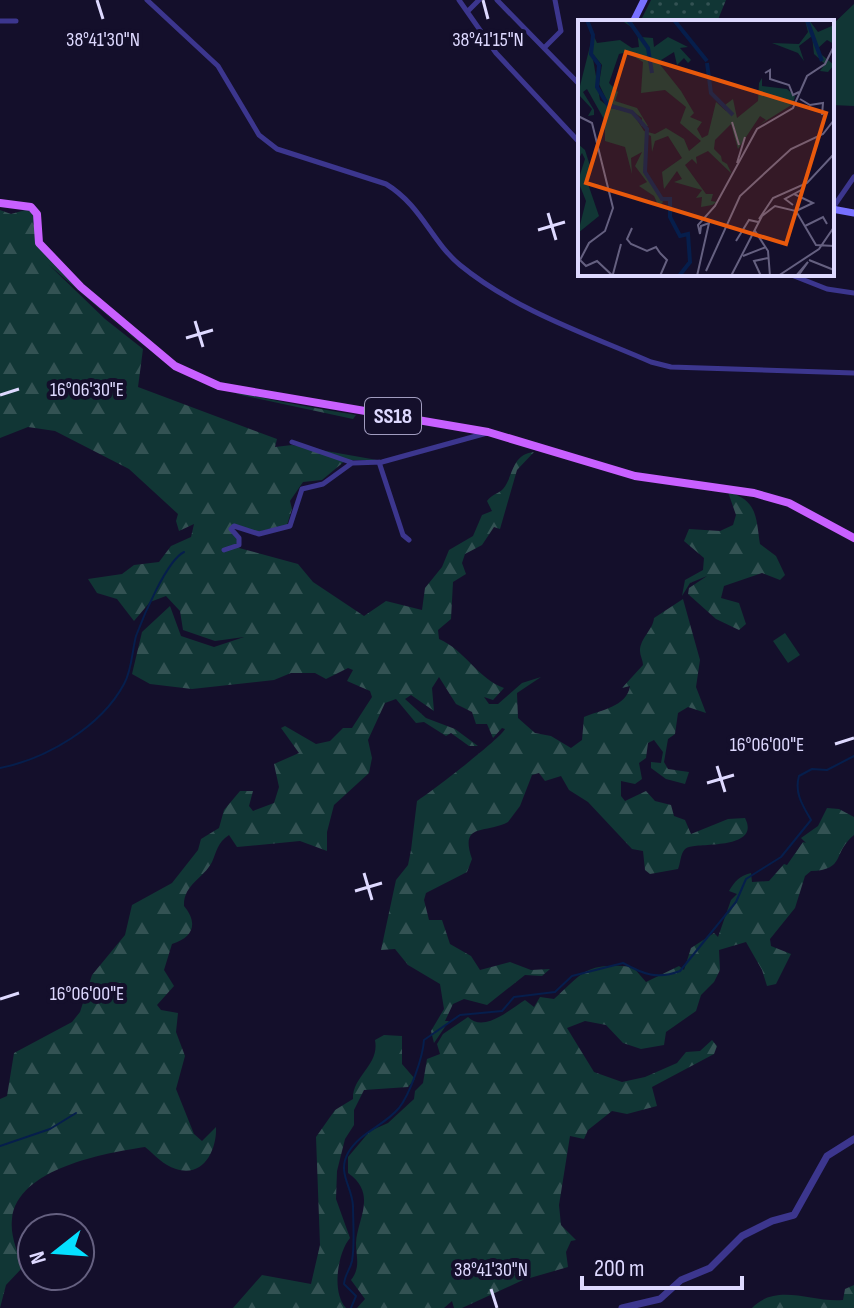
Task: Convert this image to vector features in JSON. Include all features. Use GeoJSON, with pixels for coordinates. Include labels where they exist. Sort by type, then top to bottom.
{"type":"FeatureCollection","features":[{"type":"Feature","properties":{"kind":"main road"},"geometry":{"type":"LineString","coordinates":[[634,20],[641,1]]}},
{"type":"Feature","properties":{"kind":"main road","name":"SS18"},"geometry":{"type":"LineString","coordinates":[[0,203],[31,207],[37,214],[37,236],[43,250],[81,287],[175,366],[219,386],[488,432],[635,476],[754,493],[789,503],[854,538]]}},
{"type":"Feature","properties":{"kind":"main road"},"geometry":{"type":"LineString","coordinates":[[834,209],[854,213]]}},
{"type":"Feature","properties":{"kind":"street"},"geometry":{"type":"LineString","coordinates":[[147,0],[218,66],[259,135],[277,149],[386,184],[402,194],[460,265],[529,309],[651,362],[671,367],[854,373]]}},
{"type":"Feature","properties":{"kind":"street"},"geometry":{"type":"LineString","coordinates":[[459,0],[496,53],[578,141]]}},
{"type":"Feature","properties":{"kind":"street"},"geometry":{"type":"LineString","coordinates":[[468,11],[479,0]]}},
{"type":"Feature","properties":{"kind":"street"},"geometry":{"type":"LineString","coordinates":[[497,0],[578,83]]}},
{"type":"Feature","properties":{"kind":"street"},"geometry":{"type":"LineString","coordinates":[[544,48],[561,31],[555,0]]}},
{"type":"Feature","properties":{"kind":"street"},"geometry":{"type":"LineString","coordinates":[[0,21],[16,21]]}},
{"type":"Feature","properties":{"kind":"street"},"geometry":{"type":"LineString","coordinates":[[834,206],[854,177]]}},
{"type":"Feature","properties":{"kind":"street"},"geometry":{"type":"LineString","coordinates":[[794,276],[827,289],[854,293]]}},
{"type":"Feature","properties":{"kind":"street"},"geometry":{"type":"LineString","coordinates":[[224,550],[239,545],[239,538],[231,529],[234,526],[259,534],[290,526],[302,489],[323,484],[339,469],[353,463],[379,462],[488,432]]}},
{"type":"Feature","properties":{"kind":"street"},"geometry":{"type":"LineString","coordinates":[[292,442],[353,463]]}},
{"type":"Feature","properties":{"kind":"street"},"geometry":{"type":"LineString","coordinates":[[379,462],[403,535],[409,540]]}},
{"type":"Feature","properties":{"kind":"street"},"geometry":{"type":"LineString","coordinates":[[622,1308],[660,1299],[681,1280],[710,1268],[742,1236],[772,1221],[794,1215],[827,1156],[854,1139]]}},
{"type":"Feature","properties":{"kind":"green space"},"geometry":{"type":"Polygon","coordinates":[[[651,0],[726,0],[718,20],[641,20],[651,0]]]}},
{"type":"Feature","properties":{"kind":"green space"},"geometry":{"type":"Polygon","coordinates":[[[854,4],[854,106],[834,105],[834,23],[854,4]]]}},
{"type":"Feature","properties":{"kind":"green space"},"geometry":{"type":"Polygon","coordinates":[[[29,209],[45,255],[127,332],[48,264],[105,319],[143,349],[138,387],[277,439],[275,447],[292,445],[377,460],[346,460],[322,480],[303,482],[290,501],[292,509],[287,525],[257,532],[236,526],[232,530],[240,540],[239,548],[298,564],[313,582],[364,616],[386,601],[422,610],[425,588],[442,567],[449,550],[473,536],[482,515],[492,511],[487,501],[503,489],[521,457],[534,452],[517,470],[500,529],[494,527],[482,545],[465,554],[462,563],[466,574],[453,582],[451,619],[438,630],[439,639],[504,688],[493,700],[484,697],[489,704],[498,704],[522,683],[541,677],[517,693],[518,718],[535,733],[551,736],[571,748],[582,740],[584,717],[624,699],[630,686],[622,688],[643,665],[641,646],[654,618],[683,599],[700,660],[696,687],[706,713],[688,707],[678,713],[675,734],[668,739],[664,762],[668,769],[689,772],[685,784],[666,779],[651,768],[651,762],[661,763],[663,752],[654,740],[648,743],[646,758],[639,763],[642,779],[635,784],[621,781],[621,796],[625,801],[646,791],[655,801],[671,805],[674,816],[685,820],[691,834],[728,819],[745,818],[748,828],[738,840],[686,848],[678,869],[650,874],[645,870],[643,851],[632,849],[588,802],[569,790],[561,776],[545,781],[539,773],[532,775],[520,806],[508,822],[472,834],[469,847],[472,859],[467,872],[426,893],[424,900],[429,920],[442,920],[450,944],[471,956],[480,970],[510,962],[531,970],[550,969],[542,976],[525,975],[487,1005],[464,999],[453,1004],[445,1021],[449,1021],[434,1043],[431,1031],[444,1009],[440,984],[408,965],[395,949],[381,950],[396,880],[408,865],[417,801],[479,754],[505,729],[502,728],[493,738],[487,724],[476,724],[472,712],[456,704],[439,677],[432,688],[434,711],[411,695],[405,699],[426,718],[455,729],[478,746],[469,746],[451,733],[446,736],[424,722],[416,723],[396,699],[385,703],[368,740],[372,758],[369,773],[334,805],[327,832],[327,851],[300,841],[237,847],[229,835],[187,893],[184,906],[191,918],[192,929],[185,938],[172,944],[164,970],[174,986],[157,1005],[161,1010],[178,1013],[176,1032],[185,1056],[176,1089],[194,1134],[202,1141],[216,1127],[214,1144],[207,1160],[194,1169],[176,1169],[145,1147],[66,1166],[29,1187],[18,1202],[12,1219],[16,1274],[6,1285],[0,1308],[0,1099],[7,1096],[14,1053],[72,1022],[80,1012],[92,975],[125,935],[132,905],[172,883],[198,850],[201,839],[219,828],[224,810],[240,791],[253,791],[249,806],[253,811],[274,803],[279,787],[274,764],[299,753],[281,728],[285,726],[316,744],[330,741],[343,728],[352,728],[372,697],[370,691],[347,681],[353,670],[348,668],[326,679],[315,673],[291,673],[274,680],[192,689],[150,684],[132,674],[142,632],[170,606],[181,636],[214,647],[244,637],[215,641],[183,630],[180,611],[166,596],[150,602],[134,621],[117,599],[97,593],[88,579],[122,574],[134,565],[159,562],[171,546],[191,537],[194,524],[179,531],[176,521],[178,514],[129,469],[55,431],[28,427],[0,438],[0,210],[11,214],[29,209]]]}},
{"type":"Feature","properties":{"kind":"green space"},"geometry":{"type":"Polygon","coordinates":[[[127,332],[180,369],[159,356],[127,332]]]}},
{"type":"Feature","properties":{"kind":"green space"},"geometry":{"type":"Polygon","coordinates":[[[180,369],[239,392],[356,415],[353,419],[241,395],[193,378],[180,369]]]}},
{"type":"Feature","properties":{"kind":"green space"},"geometry":{"type":"Polygon","coordinates":[[[728,492],[746,500],[751,506],[760,544],[776,556],[785,575],[780,580],[762,573],[724,586],[721,598],[739,603],[746,624],[739,630],[716,619],[688,594],[689,588],[707,576],[690,583],[682,596],[685,580],[703,570],[704,558],[684,541],[689,529],[720,531],[733,525],[736,515],[728,492]]]}},
{"type":"Feature","properties":{"kind":"green space"},"geometry":{"type":"Polygon","coordinates":[[[785,633],[800,655],[788,663],[773,641],[785,633]]]}},
{"type":"Feature","properties":{"kind":"green space"},"geometry":{"type":"Polygon","coordinates":[[[827,808],[839,809],[854,817],[854,835],[834,864],[805,876],[795,908],[770,939],[771,946],[791,954],[776,984],[767,986],[746,942],[719,950],[720,970],[714,982],[701,995],[696,1011],[666,1032],[664,1045],[641,1049],[623,1043],[606,1025],[585,1021],[567,1028],[594,1072],[622,1082],[645,1077],[677,1063],[686,1052],[700,1051],[712,1040],[717,1046],[714,1054],[652,1087],[657,1106],[627,1114],[612,1111],[588,1130],[584,1139],[570,1136],[559,1205],[561,1225],[576,1240],[571,1241],[566,1252],[568,1267],[523,1280],[462,1308],[454,1308],[452,1301],[444,1308],[357,1308],[365,1299],[351,1280],[357,1266],[356,1243],[364,1198],[357,1181],[348,1173],[348,1157],[370,1131],[388,1123],[414,1099],[415,1091],[423,1083],[427,1059],[440,1054],[437,1044],[443,1034],[468,1017],[474,1021],[489,1021],[525,1000],[534,1007],[540,997],[554,999],[580,976],[595,968],[633,967],[646,982],[679,966],[684,970],[691,948],[714,933],[718,937],[731,900],[737,894],[729,891],[735,882],[751,873],[752,882],[769,881],[784,864],[787,865],[803,842],[806,843],[801,838],[818,826],[827,808]]]}},
{"type":"Feature","properties":{"kind":"green space"},"geometry":{"type":"Polygon","coordinates":[[[384,1035],[402,1036],[402,1064],[415,1079],[408,1087],[364,1090],[354,1110],[354,1125],[345,1139],[337,1171],[336,1199],[350,1238],[342,1253],[338,1272],[341,1301],[346,1308],[233,1308],[262,1275],[311,1284],[320,1245],[316,1137],[335,1110],[353,1099],[357,1084],[374,1057],[375,1040],[384,1035]]]}},
{"type":"Feature","properties":{"kind":"green space"},"geometry":{"type":"Polygon","coordinates":[[[854,1285],[854,1308],[752,1308],[772,1296],[843,1300],[845,1289],[854,1285]]]}},
{"type":"Feature","properties":{"kind":"waterway"},"geometry":{"type":"LineString","coordinates":[[0,768],[36,757],[71,739],[114,700],[127,679],[136,636],[150,603],[170,566],[184,552]]}},
{"type":"Feature","properties":{"kind":"waterway"},"geometry":{"type":"LineString","coordinates":[[351,1308],[356,1296],[344,1284],[353,1255],[353,1206],[344,1173],[345,1160],[353,1146],[393,1114],[403,1102],[415,1075],[424,1040],[460,1015],[502,1011],[514,997],[555,992],[572,976],[623,963],[650,974],[680,971],[736,902],[746,879],[781,857],[811,820],[798,794],[799,776],[812,769],[827,770],[854,756]]}},
{"type":"Feature","properties":{"kind":"waterway"},"geometry":{"type":"LineString","coordinates":[[0,1146],[50,1129],[76,1113]]}}]}
